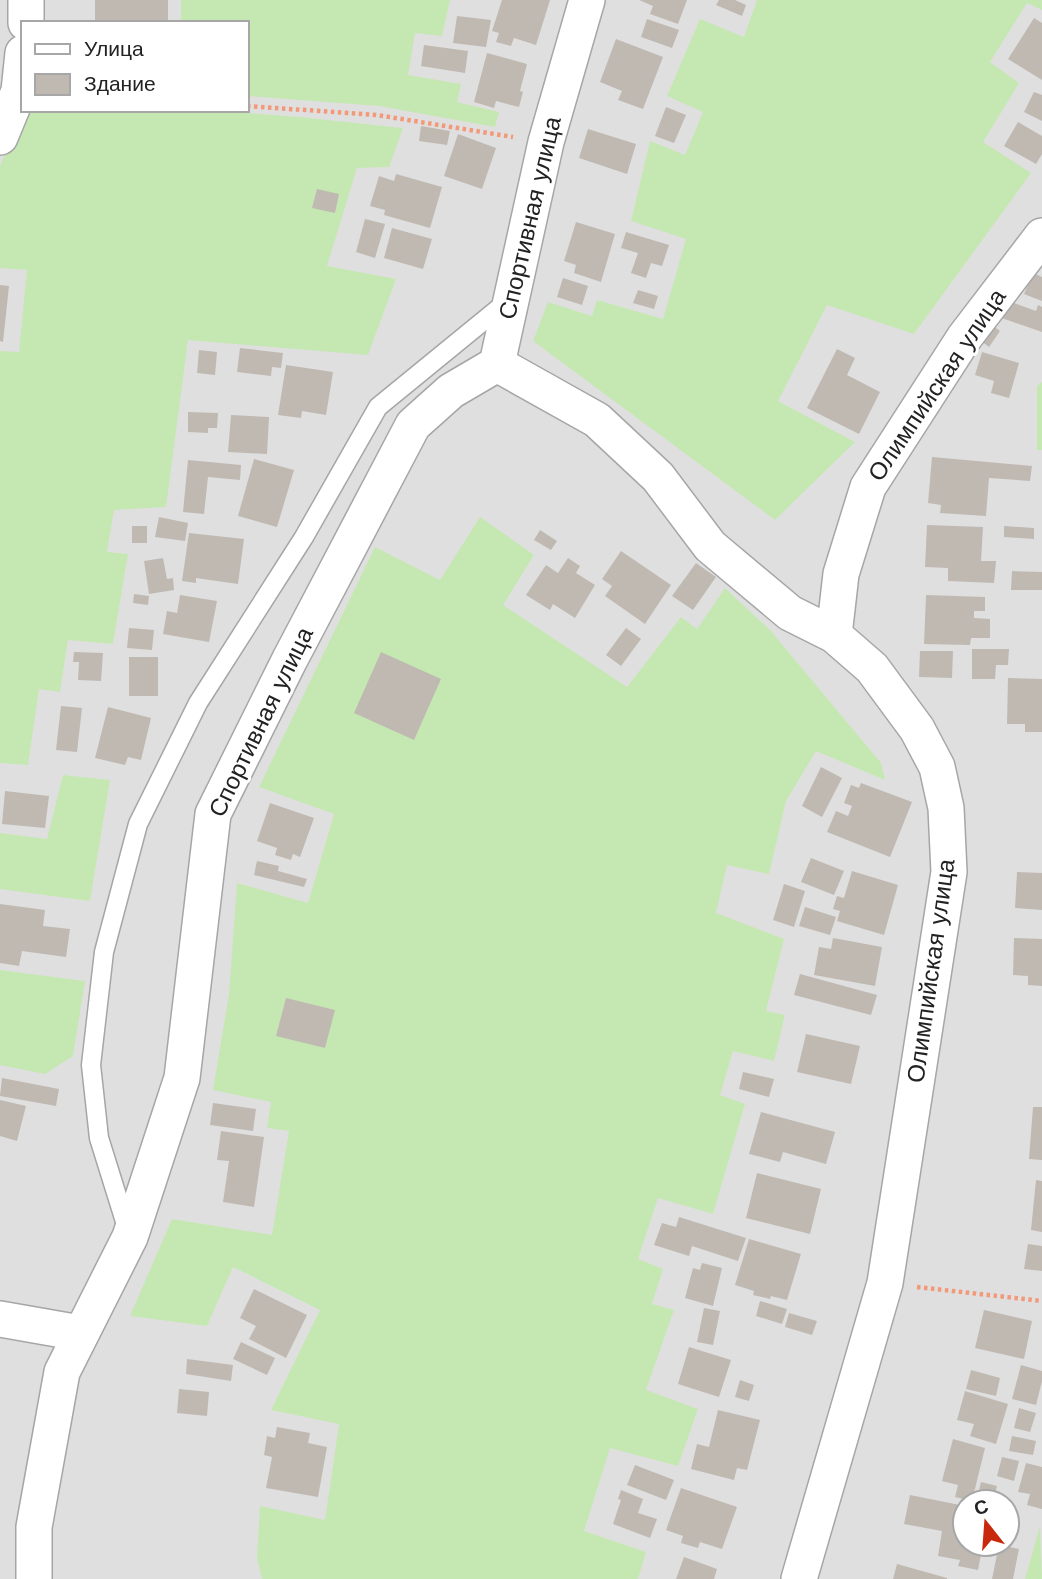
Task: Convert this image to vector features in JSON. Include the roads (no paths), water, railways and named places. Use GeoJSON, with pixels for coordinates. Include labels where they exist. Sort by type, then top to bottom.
{"type":"FeatureCollection","features":[{"type":"Feature","properties":{"kind":"street"},"geometry":{"type":"LineString","coordinates":[[26,0],[26,21]]}},
{"type":"Feature","properties":{"kind":"street","name":"Спортивная улица"},"geometry":{"type":"LineString","coordinates":[[34,1579],[34,1527],[62,1372],[130,1237],[182,1078],[213,814],[289,661],[413,425],[451,391],[496,364],[546,142],[587,0]]}},
{"type":"Feature","properties":{"kind":"street"},"geometry":{"type":"LineString","coordinates":[[0,137],[19,91],[21,72]]}},
{"type":"Feature","properties":{"kind":"street","name":"Олимпийская улица"},"geometry":{"type":"LineString","coordinates":[[799,1579],[885,1283],[949,873],[946,808],[937,767],[917,729],[872,668],[834,635],[841,574],[868,487],[964,338],[1042,236]]}},
{"type":"Feature","properties":{"kind":"street"},"geometry":{"type":"LineString","coordinates":[[496,364],[597,420],[658,477],[710,547],[790,614],[834,635]]}},
{"type":"Feature","properties":{"kind":"street"},"geometry":{"type":"LineString","coordinates":[[0,1319],[80,1333]]}},
{"type":"Feature","properties":{"kind":"lane"},"geometry":{"type":"LineString","coordinates":[[130,1237],[99,1138],[91,1065],[104,952],[138,824],[198,703],[304,537],[378,407],[511,298]]}}]}
